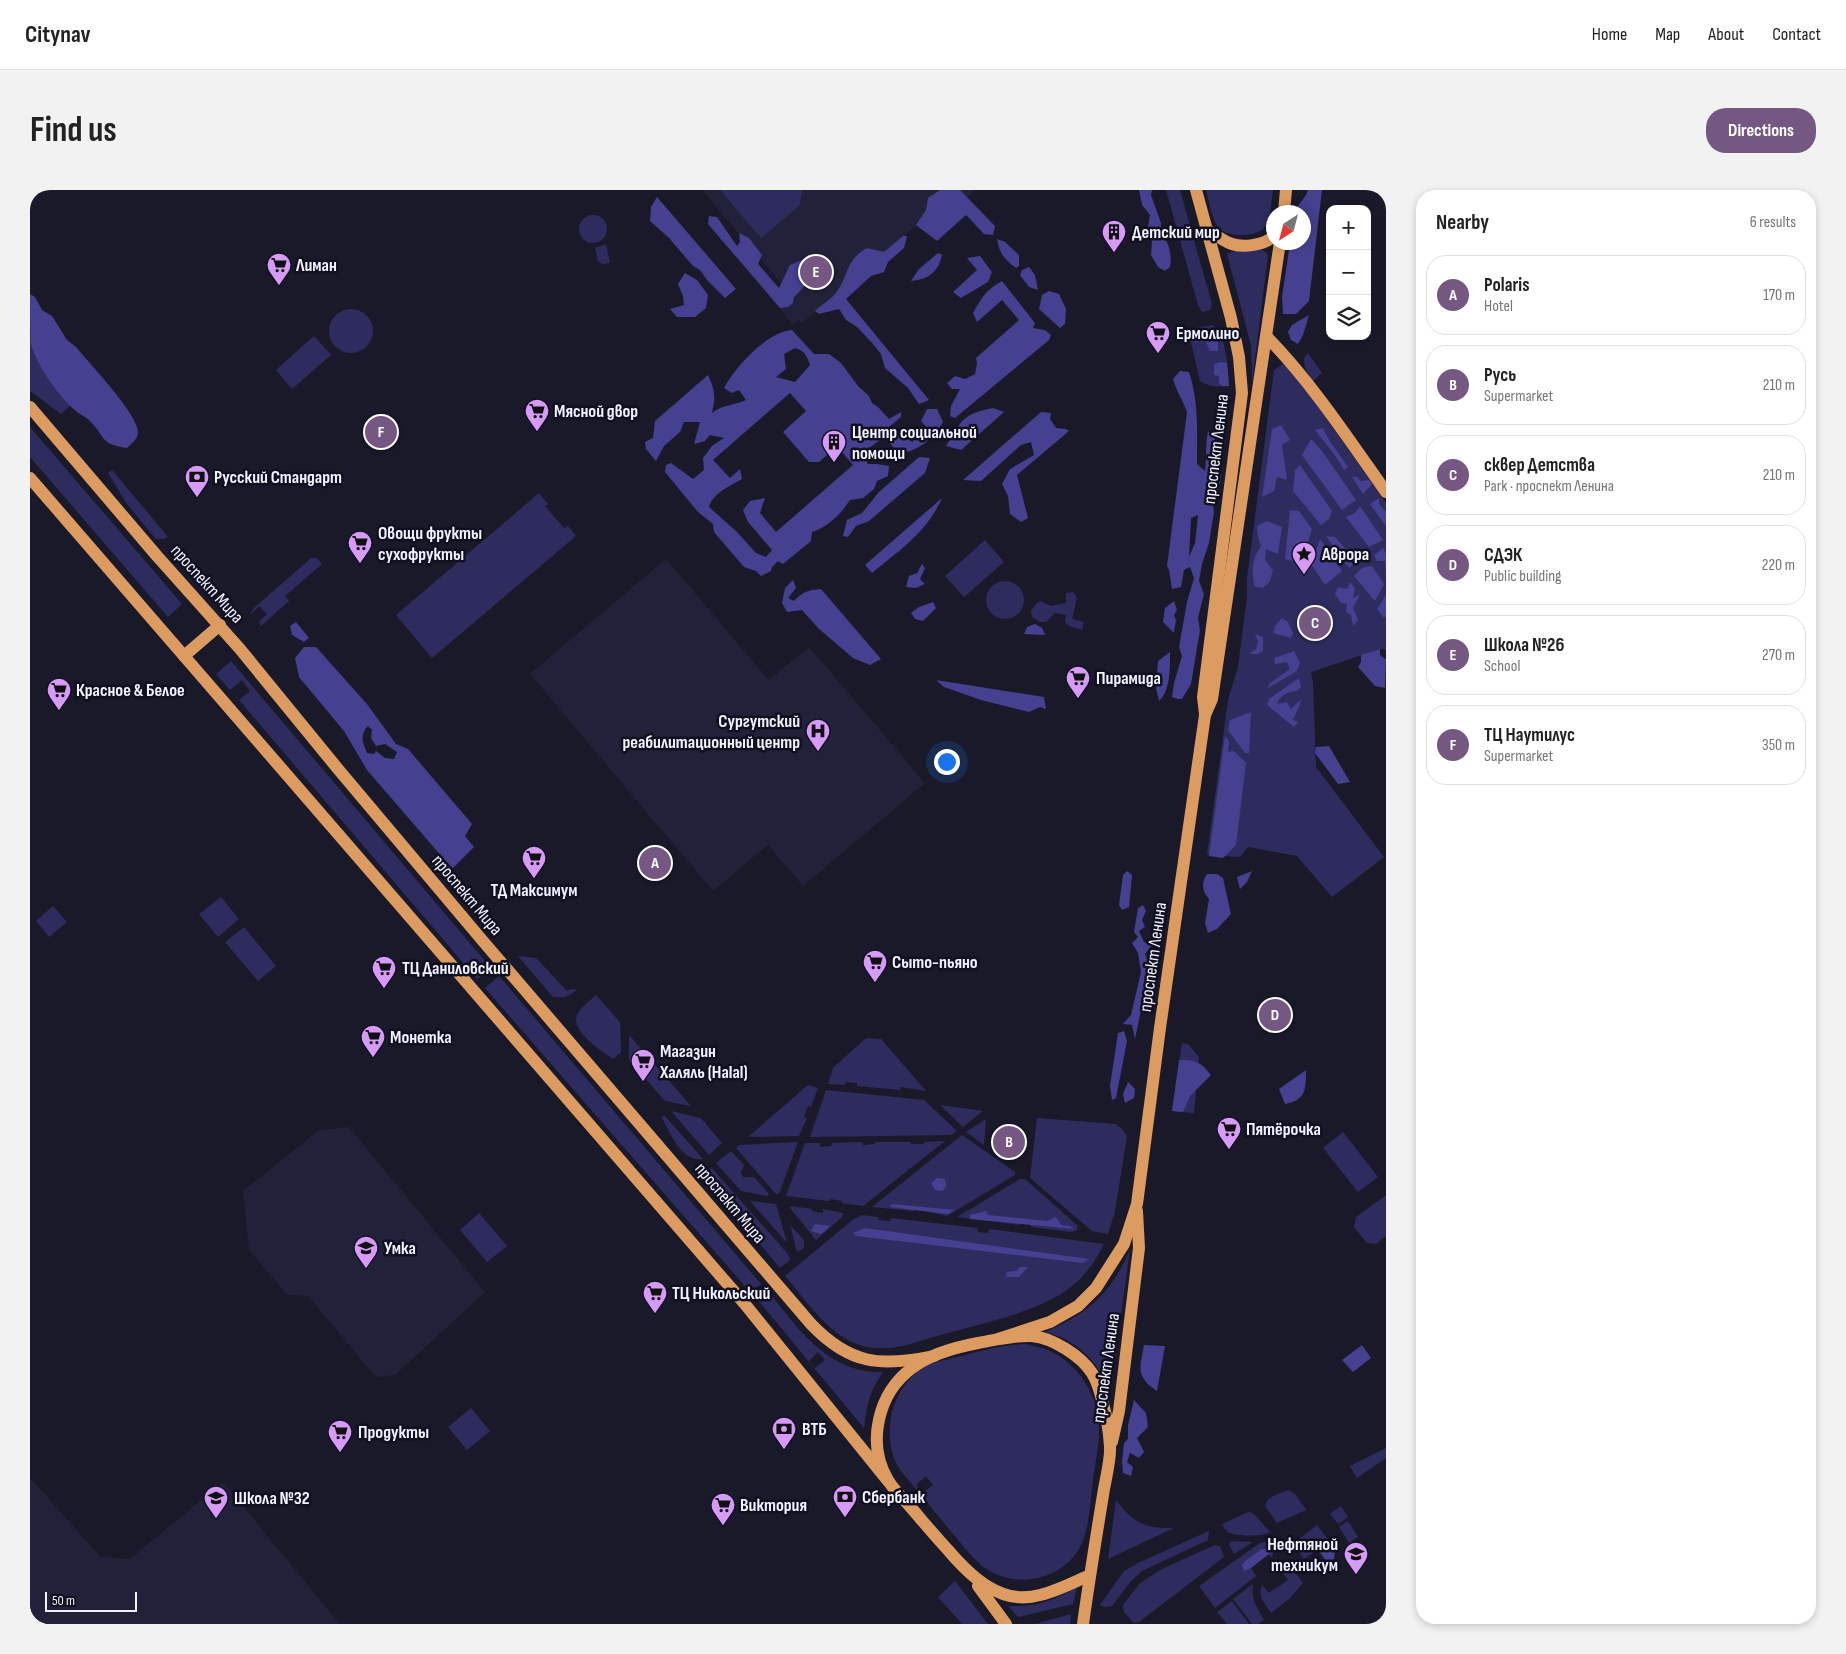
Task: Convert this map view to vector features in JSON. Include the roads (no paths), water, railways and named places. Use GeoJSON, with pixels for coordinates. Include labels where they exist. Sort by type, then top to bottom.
{"type":"FeatureCollection","features":[{"type":"Feature","properties":{"kind":"main road","name":"проспект Ленина"},"geometry":{"type":"LineString","coordinates":[[1196,190],[1233,326],[1239,357],[1242,392],[1202,697],[1205,716]]}},
{"type":"Feature","properties":{"kind":"main road"},"geometry":{"type":"LineString","coordinates":[[1285,205],[1286,190]]}},
{"type":"Feature","properties":{"kind":"main road"},"geometry":{"type":"LineString","coordinates":[[1207,230],[1232,244],[1256,245],[1266,241]]}},
{"type":"Feature","properties":{"kind":"main road","name":"проспект Ленина"},"geometry":{"type":"LineString","coordinates":[[998,1339],[1050,1322],[1078,1306],[1096,1288],[1120,1252],[1137,1204],[1205,716],[1212,699],[1279,250]]}},
{"type":"Feature","properties":{"kind":"main road"},"geometry":{"type":"LineString","coordinates":[[1266,336],[1301,374],[1386,492]]}},
{"type":"Feature","properties":{"kind":"main road","name":"проспект Мира"},"geometry":{"type":"LineString","coordinates":[[30,407],[157,556],[220,625],[482,940],[811,1324],[841,1350],[863,1359],[896,1362],[934,1356]]}},
{"type":"Feature","properties":{"kind":"main road"},"geometry":{"type":"LineString","coordinates":[[30,478],[744,1302],[888,1481],[988,1597],[1006,1624]]}},
{"type":"Feature","properties":{"kind":"main road"},"geometry":{"type":"LineString","coordinates":[[184,656],[220,625]]}},
{"type":"Feature","properties":{"kind":"main road","name":"проспект Ленина"},"geometry":{"type":"LineString","coordinates":[[1090,1574],[1119,1411],[1139,1248],[1137,1204]]}},
{"type":"Feature","properties":{"kind":"main road"},"geometry":{"type":"LineString","coordinates":[[888,1481],[880,1462],[877,1445],[877,1427],[881,1409],[900,1377],[913,1366],[934,1356],[972,1344],[998,1339],[1033,1336],[1056,1343],[1071,1352],[1092,1373],[1103,1404],[1111,1448]]}},
{"type":"Feature","properties":{"kind":"main road"},"geometry":{"type":"LineString","coordinates":[[966,1572],[997,1592],[1010,1596],[1025,1597],[1039,1596],[1090,1574]]}},
{"type":"Feature","properties":{"kind":"main road"},"geometry":{"type":"LineString","coordinates":[[1084,1624],[1090,1574]]}},
{"type":"Feature","properties":{"kind":"place","name":"Детский мир"},"geometry":{"type":"Point","coordinates":[1114,253]}},
{"type":"Feature","properties":{"kind":"place","name":"Школа №26"},"geometry":{"type":"Point","coordinates":[816,272]}},
{"type":"Feature","properties":{"kind":"place","name":"Лиман"},"geometry":{"type":"Point","coordinates":[279,286]}},
{"type":"Feature","properties":{"kind":"place","name":"Ермолино"},"geometry":{"type":"Point","coordinates":[1158,354]}},
{"type":"Feature","properties":{"kind":"place","name":"ТЦ Наутилус"},"geometry":{"type":"Point","coordinates":[381,432]}},
{"type":"Feature","properties":{"kind":"place","name":"Мясной двор"},"geometry":{"type":"Point","coordinates":[537,432]}},
{"type":"Feature","properties":{"kind":"place","name":"Центр социальной помощи"},"geometry":{"type":"Point","coordinates":[834,463]}},
{"type":"Feature","properties":{"kind":"place","name":"Русский Стандарт"},"geometry":{"type":"Point","coordinates":[197,498]}},
{"type":"Feature","properties":{"kind":"place","name":"Овощи фрукты сухофрукты"},"geometry":{"type":"Point","coordinates":[360,564]}},
{"type":"Feature","properties":{"kind":"place","name":"Аврора"},"geometry":{"type":"Point","coordinates":[1304,575]}},
{"type":"Feature","properties":{"kind":"place","name":"сквер Детства"},"geometry":{"type":"Point","coordinates":[1315,623]}},
{"type":"Feature","properties":{"kind":"place","name":"Пирамида"},"geometry":{"type":"Point","coordinates":[1078,699]}},
{"type":"Feature","properties":{"kind":"place","name":"Красное & Белое"},"geometry":{"type":"Point","coordinates":[59,711]}},
{"type":"Feature","properties":{"kind":"place","name":"Сургутский реабилитационный центр"},"geometry":{"type":"Point","coordinates":[818,752]}},
{"type":"Feature","properties":{"kind":"place","name":"Polaris"},"geometry":{"type":"Point","coordinates":[655,863]}},
{"type":"Feature","properties":{"kind":"place","name":"ТД Максимум"},"geometry":{"type":"Point","coordinates":[534,879]}},
{"type":"Feature","properties":{"kind":"place","name":"Сыто-пьяно"},"geometry":{"type":"Point","coordinates":[875,983]}},
{"type":"Feature","properties":{"kind":"place","name":"ТЦ Даниловский"},"geometry":{"type":"Point","coordinates":[384,989]}},
{"type":"Feature","properties":{"kind":"place","name":"СДЭК"},"geometry":{"type":"Point","coordinates":[1275,1015]}},
{"type":"Feature","properties":{"kind":"place","name":"Монетка"},"geometry":{"type":"Point","coordinates":[373,1058]}},
{"type":"Feature","properties":{"kind":"place","name":"Магазин Халяль (Halal)"},"geometry":{"type":"Point","coordinates":[643,1082]}},
{"type":"Feature","properties":{"kind":"place","name":"Русь"},"geometry":{"type":"Point","coordinates":[1009,1142]}},
{"type":"Feature","properties":{"kind":"place","name":"Пятёрочка"},"geometry":{"type":"Point","coordinates":[1229,1150]}},
{"type":"Feature","properties":{"kind":"place","name":"Умка"},"geometry":{"type":"Point","coordinates":[366,1269]}},
{"type":"Feature","properties":{"kind":"place","name":"ТЦ Никольский"},"geometry":{"type":"Point","coordinates":[655,1314]}},
{"type":"Feature","properties":{"kind":"place","name":"ВТБ"},"geometry":{"type":"Point","coordinates":[784,1450]}},
{"type":"Feature","properties":{"kind":"place","name":"Продукты"},"geometry":{"type":"Point","coordinates":[340,1453]}},
{"type":"Feature","properties":{"kind":"place","name":"Сбербанк"},"geometry":{"type":"Point","coordinates":[845,1518]}},
{"type":"Feature","properties":{"kind":"place","name":"Школа №32"},"geometry":{"type":"Point","coordinates":[216,1519]}},
{"type":"Feature","properties":{"kind":"place","name":"Виктория"},"geometry":{"type":"Point","coordinates":[723,1526]}},
{"type":"Feature","properties":{"kind":"place","name":"Нефтяной техникум"},"geometry":{"type":"Point","coordinates":[1356,1575]}}]}
